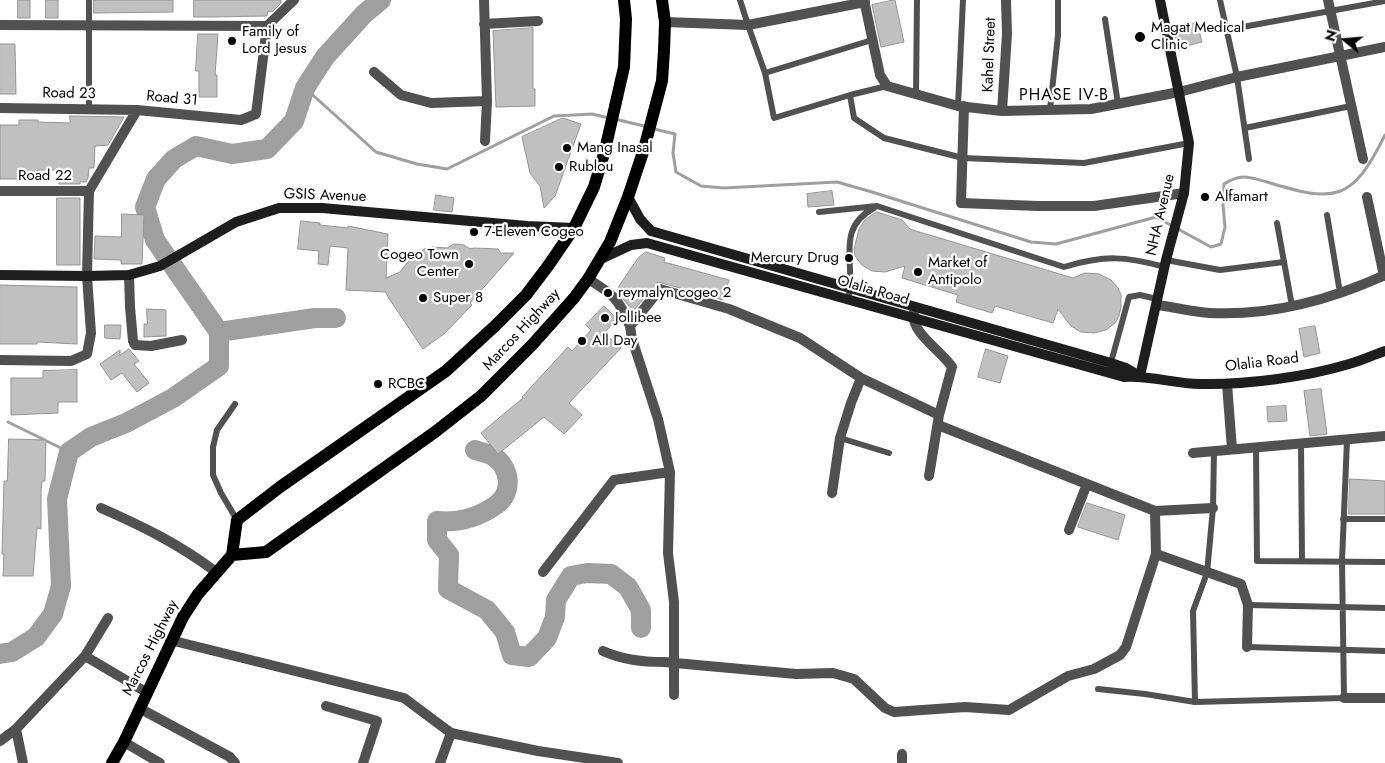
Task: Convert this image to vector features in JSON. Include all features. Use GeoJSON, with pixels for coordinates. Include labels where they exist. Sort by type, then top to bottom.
{"type":"FeatureCollection","features":[{"type":"Feature","properties":{"kind":"main road","name":"Marcos Highway"},"geometry":{"type":"LineString","coordinates":[[237,520],[280,487],[446,371],[496,325],[526,294],[574,228],[594,187],[612,124],[624,67],[626,19],[624,0]]}},
{"type":"Feature","properties":{"kind":"main road","name":"Marcos Highway"},"geometry":{"type":"LineString","coordinates":[[112,763],[124,742],[182,617],[198,594],[232,555],[266,552],[435,432],[481,396],[507,370],[574,298],[588,279],[610,242],[628,197],[651,122],[662,80],[665,22],[662,0]]}},
{"type":"Feature","properties":{"kind":"main road","name":"NHA Avenue"},"geometry":{"type":"LineString","coordinates":[[1140,376],[1165,264],[1184,193],[1188,143],[1160,0]]}},
{"type":"Feature","properties":{"kind":"main road","name":"Olalia Road"},"geometry":{"type":"LineString","coordinates":[[628,197],[640,219],[651,231],[916,307],[1109,368]]}},
{"type":"Feature","properties":{"kind":"main road","name":"GSIS Avenue"},"geometry":{"type":"LineString","coordinates":[[0,275],[87,276],[129,274],[160,266],[236,222],[279,208],[322,208],[517,225],[574,228]]}},
{"type":"Feature","properties":{"kind":"main road","name":"Olalia Road"},"geometry":{"type":"LineString","coordinates":[[601,259],[631,245],[647,243],[913,318],[1109,368],[1126,368],[1140,376],[1198,384],[1227,384],[1285,377],[1340,366],[1385,351]]}},
{"type":"Feature","properties":{"kind":"main road"},"geometry":{"type":"LineString","coordinates":[[232,555],[237,520]]}},
{"type":"Feature","properties":{"kind":"street"},"geometry":{"type":"LineString","coordinates":[[0,25],[266,26],[294,0]]}},
{"type":"Feature","properties":{"kind":"street"},"geometry":{"type":"LineString","coordinates":[[484,0],[487,101],[486,141]]}},
{"type":"Feature","properties":{"kind":"street","name":"Kahel Street"},"geometry":{"type":"LineString","coordinates":[[1002,111],[1007,34],[1006,0]]}},
{"type":"Feature","properties":{"kind":"street"},"geometry":{"type":"LineString","coordinates":[[1328,0],[1363,159]]}},
{"type":"Feature","properties":{"kind":"street"},"geometry":{"type":"LineString","coordinates":[[665,22],[748,25],[867,1],[872,40],[880,75],[888,86],[961,106],[1002,111],[1091,108],[1118,104],[1179,92],[1237,77],[1385,48]]}},
{"type":"Feature","properties":{"kind":"street"},"geometry":{"type":"LineString","coordinates":[[484,24],[538,21]]}},
{"type":"Feature","properties":{"kind":"street","name":"Road 31"},"geometry":{"type":"LineString","coordinates":[[0,360],[71,361],[87,354],[91,333],[87,276],[89,191],[137,110],[241,120],[256,114],[266,26]]}},
{"type":"Feature","properties":{"kind":"street"},"geometry":{"type":"LineString","coordinates":[[374,72],[401,95],[430,103],[487,101]]}},
{"type":"Feature","properties":{"kind":"street"},"geometry":{"type":"LineString","coordinates":[[961,106],[964,158],[961,203],[1094,206],[1184,193]]}},
{"type":"Feature","properties":{"kind":"street","name":"Road 23"},"geometry":{"type":"LineString","coordinates":[[0,108],[137,110]]}},
{"type":"Feature","properties":{"kind":"street","name":"Road 22"},"geometry":{"type":"LineString","coordinates":[[0,191],[89,191]]}},
{"type":"Feature","properties":{"kind":"street"},"geometry":{"type":"LineString","coordinates":[[1157,302],[1209,313],[1261,312],[1323,299],[1384,275],[1367,197]]}},
{"type":"Feature","properties":{"kind":"street"},"geometry":{"type":"LineString","coordinates":[[129,274],[133,341],[136,345],[151,346],[182,340]]}},
{"type":"Feature","properties":{"kind":"street"},"geometry":{"type":"LineString","coordinates":[[588,279],[608,292],[622,307],[630,326],[632,339],[658,419],[670,472],[668,553],[674,602],[674,695]]}},
{"type":"Feature","properties":{"kind":"street"},"geometry":{"type":"LineString","coordinates":[[630,326],[660,289],[729,309],[800,338],[861,378],[938,420],[1087,484],[1155,511],[1214,508]]}},
{"type":"Feature","properties":{"kind":"street"},"geometry":{"type":"LineString","coordinates":[[916,307],[913,318],[920,333],[952,367],[938,420],[929,476]]}},
{"type":"Feature","properties":{"kind":"street"},"geometry":{"type":"LineString","coordinates":[[832,493],[840,438],[861,378]]}},
{"type":"Feature","properties":{"kind":"street"},"geometry":{"type":"LineString","coordinates":[[1227,384],[1232,449]]}},
{"type":"Feature","properties":{"kind":"street"},"geometry":{"type":"LineString","coordinates":[[1193,454],[1385,436]]}},
{"type":"Feature","properties":{"kind":"street"},"geometry":{"type":"LineString","coordinates":[[543,572],[614,480],[670,472]]}},
{"type":"Feature","properties":{"kind":"street"},"geometry":{"type":"LineString","coordinates":[[1069,530],[1087,484]]}},
{"type":"Feature","properties":{"kind":"street"},"geometry":{"type":"LineString","coordinates":[[101,508],[148,529],[192,553],[216,572]]}},
{"type":"Feature","properties":{"kind":"street"},"geometry":{"type":"LineString","coordinates":[[603,651],[627,660],[796,674],[833,673],[854,679],[885,708],[894,712],[965,707],[1009,710],[1068,676],[1094,669],[1120,655],[1126,647],[1156,554],[1155,511]]}},
{"type":"Feature","properties":{"kind":"street"},"geometry":{"type":"LineString","coordinates":[[1156,554],[1241,584],[1248,605],[1247,647]]}},
{"type":"Feature","properties":{"kind":"street"},"geometry":{"type":"LineString","coordinates":[[0,741],[16,729],[85,656],[108,618]]}},
{"type":"Feature","properties":{"kind":"street"},"geometry":{"type":"LineString","coordinates":[[170,640],[404,698],[450,733],[538,751],[618,763]]}},
{"type":"Feature","properties":{"kind":"street"},"geometry":{"type":"LineString","coordinates":[[85,656],[146,692]]}},
{"type":"Feature","properties":{"kind":"street"},"geometry":{"type":"LineString","coordinates":[[1344,698],[1385,698]]}},
{"type":"Feature","properties":{"kind":"street"},"geometry":{"type":"LineString","coordinates":[[326,706],[377,721],[363,763]]}},
{"type":"Feature","properties":{"kind":"street"},"geometry":{"type":"LineString","coordinates":[[139,708],[230,757],[235,763]]}},
{"type":"Feature","properties":{"kind":"street"},"geometry":{"type":"LineString","coordinates":[[16,729],[23,763]]}},
{"type":"Feature","properties":{"kind":"street"},"geometry":{"type":"LineString","coordinates":[[440,763],[450,733]]}},
{"type":"Feature","properties":{"kind":"street"},"geometry":{"type":"LineString","coordinates":[[124,742],[160,763]]}},
{"type":"Feature","properties":{"kind":"street"},"geometry":{"type":"LineString","coordinates":[[538,751],[539,763]]}},
{"type":"Feature","properties":{"kind":"lane"},"geometry":{"type":"LineString","coordinates":[[89,0],[89,110]]}},
{"type":"Feature","properties":{"kind":"lane"},"geometry":{"type":"LineString","coordinates":[[740,0],[765,73],[774,118],[850,95],[888,86]]}},
{"type":"Feature","properties":{"kind":"lane"},"geometry":{"type":"LineString","coordinates":[[916,94],[917,0]]}},
{"type":"Feature","properties":{"kind":"lane"},"geometry":{"type":"LineString","coordinates":[[961,106],[963,0]]}},
{"type":"Feature","properties":{"kind":"lane"},"geometry":{"type":"LineString","coordinates":[[1050,109],[1058,35],[1058,0]]}},
{"type":"Feature","properties":{"kind":"lane"},"geometry":{"type":"LineString","coordinates":[[1220,0],[1237,77],[1249,159]]}},
{"type":"Feature","properties":{"kind":"lane"},"geometry":{"type":"LineString","coordinates":[[1226,30],[1385,1]]}},
{"type":"Feature","properties":{"kind":"lane"},"geometry":{"type":"LineString","coordinates":[[1105,19],[1118,104]]}},
{"type":"Feature","properties":{"kind":"lane"},"geometry":{"type":"LineString","coordinates":[[765,73],[872,40]]}},
{"type":"Feature","properties":{"kind":"lane"},"geometry":{"type":"LineString","coordinates":[[850,95],[854,118],[884,138],[964,158],[1084,164],[1188,143]]}},
{"type":"Feature","properties":{"kind":"lane"},"geometry":{"type":"LineString","coordinates":[[1244,128],[1351,106]]}},
{"type":"Feature","properties":{"kind":"lane"},"geometry":{"type":"LineString","coordinates":[[848,300],[851,288],[849,251],[852,229],[862,215],[877,206]]}},
{"type":"Feature","properties":{"kind":"lane"},"geometry":{"type":"LineString","coordinates":[[819,212],[877,206],[1064,267],[1086,260],[1108,258],[1136,259],[1220,270],[1284,262]]}},
{"type":"Feature","properties":{"kind":"lane"},"geometry":{"type":"LineString","coordinates":[[1327,215],[1340,293]]}},
{"type":"Feature","properties":{"kind":"lane"},"geometry":{"type":"LineString","coordinates":[[1277,223],[1292,306]]}},
{"type":"Feature","properties":{"kind":"lane"},"geometry":{"type":"LineString","coordinates":[[1109,368],[1129,297],[1140,295],[1157,302]]}},
{"type":"Feature","properties":{"kind":"lane"},"geometry":{"type":"LineString","coordinates":[[235,404],[217,430],[213,447],[213,475],[237,520]]}},
{"type":"Feature","properties":{"kind":"lane"},"geometry":{"type":"LineString","coordinates":[[840,438],[890,454]]}},
{"type":"Feature","properties":{"kind":"lane"},"geometry":{"type":"LineString","coordinates":[[1098,690],[1144,694],[1195,702],[1344,698],[1342,561],[1347,440]]}},
{"type":"Feature","properties":{"kind":"lane"},"geometry":{"type":"LineString","coordinates":[[1301,444],[1302,561]]}},
{"type":"Feature","properties":{"kind":"lane"},"geometry":{"type":"LineString","coordinates":[[1256,447],[1257,561],[1385,562]]}},
{"type":"Feature","properties":{"kind":"lane"},"geometry":{"type":"LineString","coordinates":[[1195,702],[1192,612],[1207,573],[1214,508],[1214,451]]}},
{"type":"Feature","properties":{"kind":"lane"},"geometry":{"type":"LineString","coordinates":[[1343,519],[1385,519]]}},
{"type":"Feature","properties":{"kind":"lane"},"geometry":{"type":"LineString","coordinates":[[1248,605],[1385,608]]}},
{"type":"Feature","properties":{"kind":"lane"},"geometry":{"type":"LineString","coordinates":[[1247,647],[1385,651]]}},
{"type":"Feature","properties":{"kind":"building"},"geometry":{"type":"Polygon","coordinates":[[[18,0],[30,0],[30,18],[18,18],[18,0]]]}},
{"type":"Feature","properties":{"kind":"building"},"geometry":{"type":"Polygon","coordinates":[[[46,0],[58,0],[58,18],[46,18],[46,0]]]}},
{"type":"Feature","properties":{"kind":"building"},"geometry":{"type":"Polygon","coordinates":[[[94,0],[173,0],[173,12],[94,13],[94,0]]]}},
{"type":"Feature","properties":{"kind":"building"},"geometry":{"type":"Polygon","coordinates":[[[194,0],[281,0],[281,3],[272,12],[268,11],[267,16],[194,17],[194,0]]]}},
{"type":"Feature","properties":{"kind":"building"},"geometry":{"type":"Polygon","coordinates":[[[895,0],[904,42],[881,47],[872,5],[895,0]]]}},
{"type":"Feature","properties":{"kind":"building"},"geometry":{"type":"Polygon","coordinates":[[[1197,23],[1202,42],[1178,48],[1174,29],[1197,23]]]}},
{"type":"Feature","properties":{"kind":"building"},"geometry":{"type":"Polygon","coordinates":[[[533,28],[533,89],[535,89],[535,106],[496,107],[493,31],[533,28]]]}},
{"type":"Feature","properties":{"kind":"building"},"geometry":{"type":"Polygon","coordinates":[[[198,34],[218,34],[215,75],[217,75],[217,97],[199,97],[199,71],[196,71],[198,34]]]}},
{"type":"Feature","properties":{"kind":"building"},"geometry":{"type":"Polygon","coordinates":[[[0,44],[15,44],[16,94],[0,94],[0,44]]]}},
{"type":"Feature","properties":{"kind":"building"},"geometry":{"type":"Polygon","coordinates":[[[70,116],[124,117],[108,145],[95,146],[94,168],[89,168],[86,182],[80,182],[80,184],[59,184],[59,170],[37,170],[37,179],[0,179],[0,125],[19,125],[19,120],[70,123],[70,116]]]}},
{"type":"Feature","properties":{"kind":"building"},"geometry":{"type":"Polygon","coordinates":[[[563,118],[581,124],[555,196],[544,208],[540,186],[530,173],[522,137],[563,118]]]}},
{"type":"Feature","properties":{"kind":"building"},"geometry":{"type":"Polygon","coordinates":[[[832,191],[834,205],[808,207],[807,194],[832,191]]]}},
{"type":"Feature","properties":{"kind":"building"},"geometry":{"type":"Polygon","coordinates":[[[436,195],[454,198],[452,212],[434,210],[436,195]]]}},
{"type":"Feature","properties":{"kind":"building"},"geometry":{"type":"Polygon","coordinates":[[[57,198],[80,198],[80,265],[57,265],[57,198]]]}},
{"type":"Feature","properties":{"kind":"building"},"geometry":{"type":"Polygon","coordinates":[[[877,212],[902,220],[910,229],[1073,278],[1085,273],[1099,274],[1111,280],[1118,288],[1121,295],[1119,316],[1115,323],[1106,330],[1094,333],[1081,332],[1071,326],[1058,309],[1053,323],[995,306],[992,313],[956,302],[958,295],[902,278],[905,266],[885,272],[872,271],[862,265],[855,256],[854,249],[859,229],[865,220],[877,212]]]}},
{"type":"Feature","properties":{"kind":"building"},"geometry":{"type":"Polygon","coordinates":[[[122,214],[144,215],[142,264],[121,264],[121,260],[94,259],[95,236],[121,237],[122,214]]]}},
{"type":"Feature","properties":{"kind":"building"},"geometry":{"type":"Polygon","coordinates":[[[301,221],[348,228],[348,226],[388,234],[386,278],[400,272],[407,263],[424,249],[432,247],[447,248],[454,244],[464,245],[470,249],[498,249],[501,253],[514,253],[470,303],[472,305],[445,333],[423,349],[386,292],[346,290],[348,248],[330,246],[328,265],[318,264],[319,251],[298,249],[301,221]]]}},
{"type":"Feature","properties":{"kind":"building"},"geometry":{"type":"Polygon","coordinates":[[[646,252],[665,258],[664,262],[729,280],[723,300],[658,282],[634,310],[618,292],[619,286],[638,258],[646,252]]]}},
{"type":"Feature","properties":{"kind":"building"},"geometry":{"type":"Polygon","coordinates":[[[0,285],[77,287],[77,344],[37,342],[37,344],[0,344],[0,285]]]}},
{"type":"Feature","properties":{"kind":"building"},"geometry":{"type":"Polygon","coordinates":[[[604,306],[617,319],[604,333],[621,348],[569,403],[582,415],[564,434],[544,417],[498,454],[481,433],[523,398],[568,347],[572,351],[591,330],[586,325],[604,306]]]}},
{"type":"Feature","properties":{"kind":"building"},"geometry":{"type":"Polygon","coordinates":[[[147,309],[166,310],[166,336],[144,337],[144,324],[147,324],[147,309]]]}},
{"type":"Feature","properties":{"kind":"building"},"geometry":{"type":"Polygon","coordinates":[[[105,325],[121,325],[120,339],[105,338],[105,325]]]}},
{"type":"Feature","properties":{"kind":"building"},"geometry":{"type":"Polygon","coordinates":[[[1315,326],[1320,353],[1304,357],[1299,329],[1315,326]]]}},
{"type":"Feature","properties":{"kind":"building"},"geometry":{"type":"Polygon","coordinates":[[[129,349],[139,361],[134,364],[149,383],[137,392],[122,373],[111,380],[100,364],[120,350],[120,355],[129,349]]]}},
{"type":"Feature","properties":{"kind":"building"},"geometry":{"type":"Polygon","coordinates":[[[986,349],[1008,356],[1000,383],[978,377],[986,349]]]}},
{"type":"Feature","properties":{"kind":"building"},"geometry":{"type":"Polygon","coordinates":[[[77,370],[77,402],[58,402],[58,413],[11,415],[11,378],[43,378],[43,371],[77,370]]]}},
{"type":"Feature","properties":{"kind":"building"},"geometry":{"type":"Polygon","coordinates":[[[1321,389],[1327,434],[1310,436],[1304,391],[1321,389]]]}},
{"type":"Feature","properties":{"kind":"building"},"geometry":{"type":"Polygon","coordinates":[[[1286,406],[1287,421],[1268,422],[1267,407],[1286,406]]]}},
{"type":"Feature","properties":{"kind":"building"},"geometry":{"type":"Polygon","coordinates":[[[9,439],[46,440],[45,481],[42,481],[41,491],[41,529],[37,528],[33,576],[3,576],[4,481],[7,481],[9,439]]]}},
{"type":"Feature","properties":{"kind":"building"},"geometry":{"type":"Polygon","coordinates":[[[1350,479],[1385,481],[1385,514],[1349,514],[1350,479]]]}},
{"type":"Feature","properties":{"kind":"building"},"geometry":{"type":"Polygon","coordinates":[[[1087,503],[1125,515],[1118,540],[1078,527],[1087,503]]]}},
{"type":"Feature","properties":{"kind":"waterway"},"geometry":{"type":"LineString","coordinates":[[0,654],[12,652],[36,637],[53,614],[61,586],[57,499],[69,452],[91,437],[126,423],[173,398],[219,366],[219,332],[155,240],[145,207],[156,179],[174,159],[196,146],[232,154],[267,149],[294,121],[305,88],[325,57],[364,14],[381,0]]}},
{"type":"Feature","properties":{"kind":"waterway"},"geometry":{"type":"LineString","coordinates":[[305,88],[376,152],[417,164],[447,169],[554,116],[592,114],[609,118]]}},
{"type":"Feature","properties":{"kind":"waterway"},"geometry":{"type":"LineString","coordinates":[[615,119],[648,127]]}},
{"type":"Feature","properties":{"kind":"waterway"},"geometry":{"type":"LineString","coordinates":[[654,129],[675,134],[673,153],[676,172],[701,186],[724,188],[837,182],[1031,242],[1056,244],[1156,217],[1211,247],[1221,244],[1225,227],[1224,184],[1235,178],[1245,177],[1309,193],[1326,194],[1339,192],[1351,185],[1362,174],[1385,135]]}},
{"type":"Feature","properties":{"kind":"waterway"},"geometry":{"type":"LineString","coordinates":[[219,332],[315,318],[336,318]]}},
{"type":"Feature","properties":{"kind":"waterway"},"geometry":{"type":"LineString","coordinates":[[8,422],[69,452]]}},
{"type":"Feature","properties":{"kind":"waterway"},"geometry":{"type":"LineString","coordinates":[[475,450],[491,455],[503,466],[508,480],[506,493],[502,500],[483,513],[460,520],[437,521],[437,540],[449,555],[448,589],[487,610],[505,632],[512,655],[529,657],[547,638],[555,617],[556,600],[571,576],[587,573],[611,574],[628,587],[641,610],[641,628]]}},
{"type":"Feature","properties":{"kind":"place","name":"Magat Medical Clinic"},"geometry":{"type":"Point","coordinates":[1140,37]}},
{"type":"Feature","properties":{"kind":"place","name":"Family of Lord Jesus"},"geometry":{"type":"Point","coordinates":[232,41]}},
{"type":"Feature","properties":{"kind":"place","name":"Mang Inasal"},"geometry":{"type":"Point","coordinates":[567,148]}},
{"type":"Feature","properties":{"kind":"place","name":"Rublou"},"geometry":{"type":"Point","coordinates":[559,167]}},
{"type":"Feature","properties":{"kind":"place","name":"Alfamart"},"geometry":{"type":"Point","coordinates":[1205,197]}},
{"type":"Feature","properties":{"kind":"place","name":"7-Eleven Cogeo"},"geometry":{"type":"Point","coordinates":[474,232]}},
{"type":"Feature","properties":{"kind":"place","name":"Mercury Drug"},"geometry":{"type":"Point","coordinates":[849,258]}},
{"type":"Feature","properties":{"kind":"place","name":"Cogeo Town Center"},"geometry":{"type":"Point","coordinates":[469,264]}},
{"type":"Feature","properties":{"kind":"place","name":"Market of Antipolo"},"geometry":{"type":"Point","coordinates":[918,272]}},
{"type":"Feature","properties":{"kind":"place","name":"reymalyn cogeo 2"},"geometry":{"type":"Point","coordinates":[608,293]}},
{"type":"Feature","properties":{"kind":"place","name":"Super 8"},"geometry":{"type":"Point","coordinates":[423,298]}},
{"type":"Feature","properties":{"kind":"place","name":"Jollibee"},"geometry":{"type":"Point","coordinates":[605,318]}},
{"type":"Feature","properties":{"kind":"place","name":"All Day"},"geometry":{"type":"Point","coordinates":[582,341]}},
{"type":"Feature","properties":{"kind":"place","name":"RCBC"},"geometry":{"type":"Point","coordinates":[378,384]}},
{"type":"Feature","properties":{"kind":"district","name":"PHASE IV-B"},"geometry":{"type":"Point","coordinates":[1064,96]}}]}
